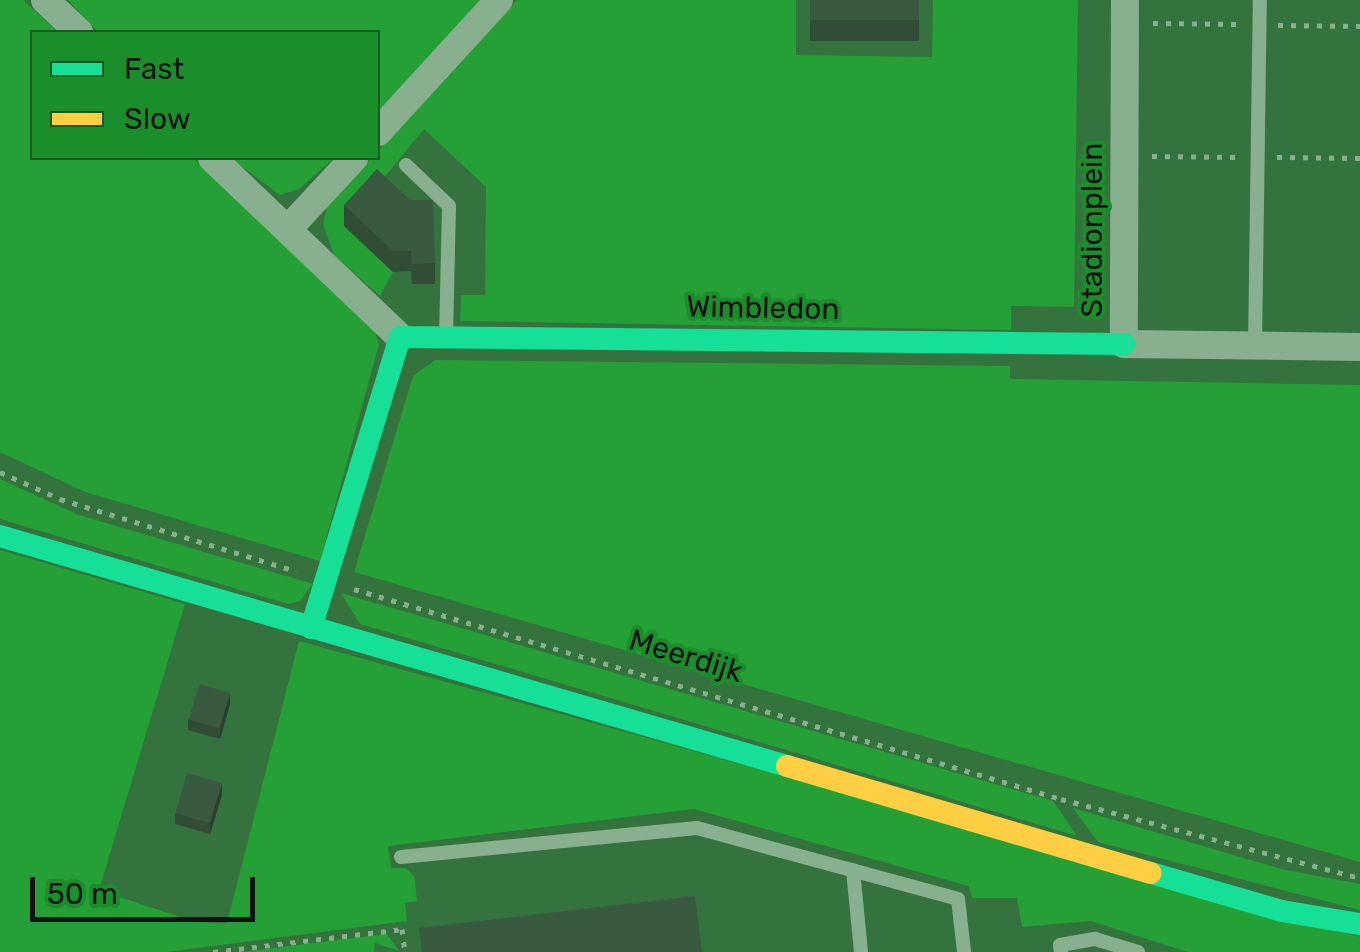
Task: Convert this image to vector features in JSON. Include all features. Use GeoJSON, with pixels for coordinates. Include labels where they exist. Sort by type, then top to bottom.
{"type":"FeatureCollection","features":[{"type":"Feature","properties":{"kind":"street"},"geometry":{"type":"LineString","coordinates":[[45,0],[77,30]]}},
{"type":"Feature","properties":{"kind":"street"},"geometry":{"type":"LineString","coordinates":[[380,130],[499,0]]}},
{"type":"Feature","properties":{"kind":"street","name":"Stadionplein"},"geometry":{"type":"LineString","coordinates":[[1125,0],[1124,344],[1360,347]]}},
{"type":"Feature","properties":{"kind":"street"},"geometry":{"type":"LineString","coordinates":[[214,160],[400,337],[311,628]]}},
{"type":"Feature","properties":{"kind":"street"},"geometry":{"type":"LineString","coordinates":[[288,229],[352,160]]}},
{"type":"Feature","properties":{"kind":"street","name":"Wimbledon"},"geometry":{"type":"LineString","coordinates":[[400,337],[1124,344]]}},
{"type":"Feature","properties":{"kind":"street"},"geometry":{"type":"LineString","coordinates":[[0,536],[1282,911],[1360,924]]}},
{"type":"Feature","properties":{"kind":"lane"},"geometry":{"type":"LineString","coordinates":[[1256,346],[1260,0]]}},
{"type":"Feature","properties":{"kind":"lane"},"geometry":{"type":"LineString","coordinates":[[406,165],[449,206],[446,337]]}},
{"type":"Feature","properties":{"kind":"lane"},"geometry":{"type":"LineString","coordinates":[[401,856],[697,828],[958,899],[964,952]]}},
{"type":"Feature","properties":{"kind":"lane"},"geometry":{"type":"LineString","coordinates":[[853,870],[860,952]]}},
{"type":"Feature","properties":{"kind":"lane"},"geometry":{"type":"LineString","coordinates":[[1061,952],[1060,945],[1096,938],[1138,952]]}},
{"type":"Feature","properties":{"kind":"path","name":"Meerdijk"},"geometry":{"type":"LineString","coordinates":[[0,472],[60,500],[326,580],[1115,814],[1360,878]]}},
{"type":"Feature","properties":{"kind":"path"},"geometry":{"type":"LineString","coordinates":[[213,952],[402,929],[405,952]]}},
{"type":"Feature","properties":{"kind":"green space"},"geometry":{"type":"Polygon","coordinates":[[[0,0],[23,0],[56,30],[30,30],[30,160],[195,160],[375,332],[379,344],[320,561],[85,492],[0,452],[0,0]]]}},
{"type":"Feature","properties":{"kind":"green space"},"geometry":{"type":"Polygon","coordinates":[[[68,0],[481,0],[380,109],[380,30],[96,30],[68,0]]]}},
{"type":"Feature","properties":{"kind":"green space"},"geometry":{"type":"Polygon","coordinates":[[[517,0],[796,0],[796,55],[932,57],[933,0],[1078,0],[1074,307],[1011,306],[1011,330],[460,321],[461,295],[485,295],[486,187],[424,129],[344,226],[393,272],[380,296],[334,255],[323,224],[327,206],[369,160],[380,160],[380,149],[517,0]]]}},
{"type":"Feature","properties":{"kind":"green space"},"geometry":{"type":"Polygon","coordinates":[[[233,160],[332,160],[299,189],[280,195],[233,160]]]}},
{"type":"Feature","properties":{"kind":"green space"},"geometry":{"type":"Polygon","coordinates":[[[435,360],[1010,366],[1010,379],[1360,385],[1360,862],[354,572],[413,376],[435,360]]]}},
{"type":"Feature","properties":{"kind":"green space"},"geometry":{"type":"Polygon","coordinates":[[[0,479],[79,515],[313,584],[300,601],[288,604],[0,519],[0,479]]]}},
{"type":"Feature","properties":{"kind":"green space"},"geometry":{"type":"Polygon","coordinates":[[[0,550],[185,604],[99,890],[195,922],[227,923],[299,641],[1360,937],[1360,952],[1187,952],[1091,921],[1022,927],[1017,898],[972,898],[969,886],[694,809],[388,846],[391,868],[406,868],[414,876],[417,901],[405,903],[407,921],[166,952],[0,952],[0,550]]]}},
{"type":"Feature","properties":{"kind":"green space"},"geometry":{"type":"Polygon","coordinates":[[[341,593],[1053,801],[1077,836],[360,624],[341,593]]]}},
{"type":"Feature","properties":{"kind":"green space"},"geometry":{"type":"Polygon","coordinates":[[[1073,808],[1281,869],[1360,884],[1360,910],[1098,842],[1073,808]]]}},
{"type":"Feature","properties":{"kind":"green space"},"geometry":{"type":"Polygon","coordinates":[[[387,934],[399,951],[375,943],[374,952],[241,952],[387,934]]]}},
{"type":"Feature","properties":{"kind":"building"},"geometry":{"type":"Polygon","coordinates":[[[810,0],[919,0],[919,20],[810,20],[810,0]]]}},
{"type":"Feature","properties":{"kind":"building"},"geometry":{"type":"Polygon","coordinates":[[[377,169],[410,200],[433,200],[435,263],[412,264],[411,251],[393,251],[344,205],[377,169]]]}},
{"type":"Feature","properties":{"kind":"building"},"geometry":{"type":"Polygon","coordinates":[[[199,684],[230,693],[220,728],[189,720],[199,684]]]}},
{"type":"Feature","properties":{"kind":"building"},"geometry":{"type":"Polygon","coordinates":[[[187,773],[222,783],[210,823],[175,813],[187,773]]]}},
{"type":"Feature","properties":{"kind":"building"},"geometry":{"type":"Polygon","coordinates":[[[695,896],[702,952],[422,952],[419,928],[695,896]]]}},
{"type":"Feature","properties":{"kind":"traffic: fast"},"geometry":{"type":"LineString","coordinates":[[311,628],[400,337],[1124,344]]}},
{"type":"Feature","properties":{"kind":"traffic: fast"},"geometry":{"type":"LineString","coordinates":[[0,536],[787,766]]}},
{"type":"Feature","properties":{"kind":"traffic: fast"},"geometry":{"type":"LineString","coordinates":[[1151,873],[1282,911],[1360,924]]}},
{"type":"Feature","properties":{"kind":"traffic: slow"},"geometry":{"type":"LineString","coordinates":[[787,766],[1151,873]]}}]}
